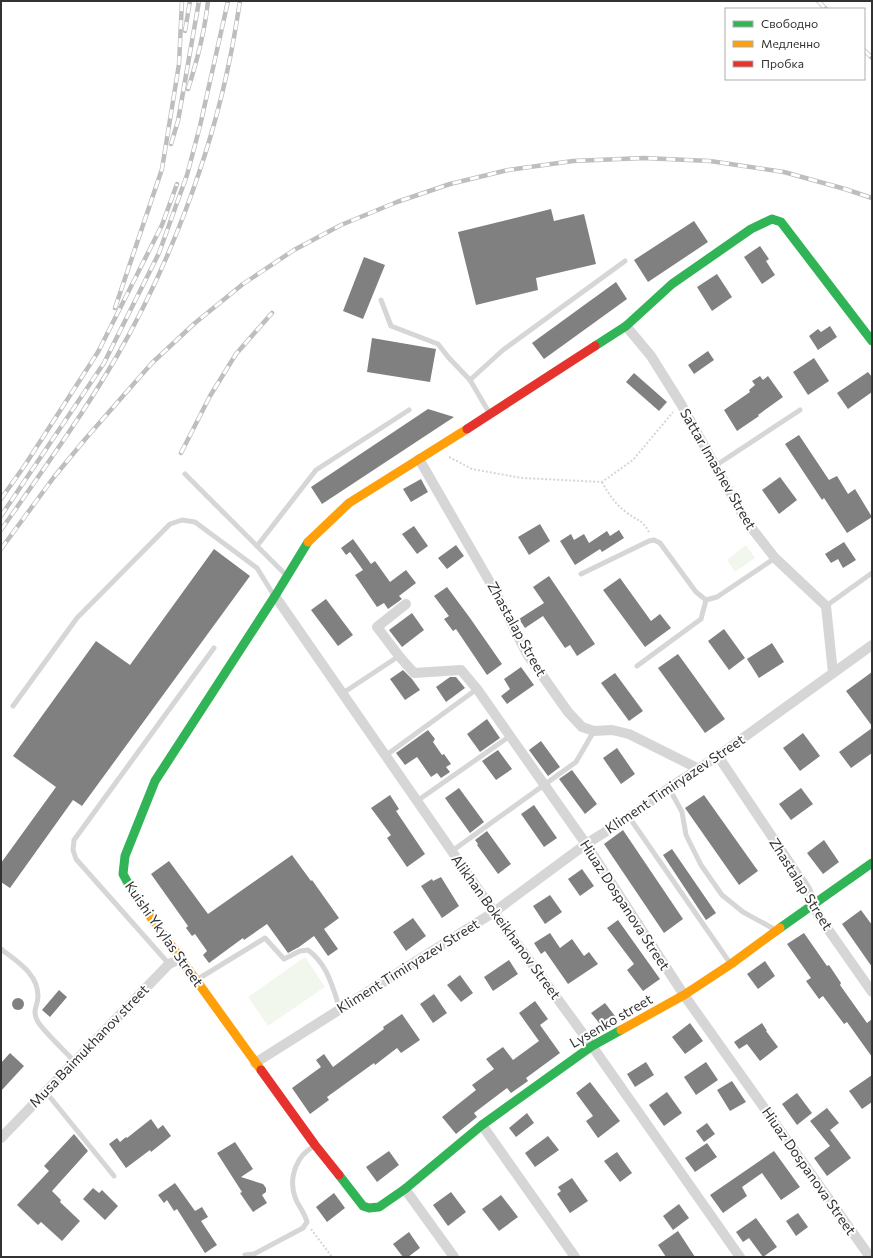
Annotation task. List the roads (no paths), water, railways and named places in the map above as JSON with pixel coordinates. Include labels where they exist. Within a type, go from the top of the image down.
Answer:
[{"type":"street","name":"Kuishi Ykylas Street","points":[[369,1208],[362,1206],[315,1145],[130,888],[123,874],[125,856],[155,781],[275,596],[310,539],[349,503],[626,326],[672,284],[751,229],[772,219],[781,222],[872,341]]},
{"type":"street","name":"Sattar Imashev Street","points":[[626,326],[651,356],[746,521],[775,558],[826,606]]},
{"type":"street","name":"Zhastalap Street","points":[[420,459],[495,591],[527,654],[568,712],[582,727],[594,730],[612,730],[629,734],[699,769]]},
{"type":"street","name":"Alikhan Bokeikhanov Street","points":[[275,596],[494,912],[592,1046],[740,1257]]},
{"type":"street","name":"Hiuaz Dospanova Street","points":[[406,604],[377,627],[414,673],[460,670],[476,689],[586,844],[684,995],[870,1257]]},
{"type":"street","points":[[826,606],[833,674]]},
{"type":"street","name":"Kliment Timiryazev Street","points":[[255,1063],[494,912],[586,844],[629,818],[669,788],[718,756],[872,645]]},
{"type":"street","name":"Zhastalap Street","points":[[718,756],[806,889],[818,914],[872,992]]},
{"type":"street","name":"Lysenko street","points":[[369,1208],[379,1207],[405,1189],[482,1125],[592,1046],[684,995],[872,863]]},
{"type":"street","name":"Musa Baimukhanov street","points":[[2,1133],[169,964],[180,959]]},
{"type":"street","points":[[482,1125],[575,1257]]},
{"type":"street","points":[[405,1189],[454,1257]]},
{"type":"lane","points":[[470,380],[503,350],[625,261]]},
{"type":"lane","points":[[381,300],[391,326],[438,344],[470,380],[490,414]]},
{"type":"lane","points":[[257,546],[316,470],[409,410]]},
{"type":"lane","points":[[715,466],[800,410]]},
{"type":"lane","points":[[186,474],[287,575]]},
{"type":"lane","points":[[13,706],[77,618],[170,524],[182,520],[195,522],[257,568],[275,596]]},
{"type":"lane","points":[[581,574],[649,541],[654,540],[660,543],[696,592],[706,600]]},
{"type":"lane","points":[[706,600],[717,597],[775,558]]},
{"type":"lane","points":[[826,606],[872,572]]},
{"type":"lane","points":[[638,666],[702,619],[706,600]]},
{"type":"lane","points":[[169,964],[76,859],[73,850],[74,840],[214,648]]},
{"type":"lane","points":[[343,693],[399,656]]},
{"type":"lane","points":[[385,756],[476,689]]},
{"type":"lane","points":[[452,851],[576,762],[594,730]]},
{"type":"lane","points":[[417,801],[510,736]]},
{"type":"lane","points":[[669,788],[682,812],[686,835],[701,865],[722,895],[743,912],[777,930]]},
{"type":"lane","points":[[629,818],[730,964]]},
{"type":"lane","points":[[196,981],[265,938],[284,959],[300,951],[308,950],[313,954],[325,967],[340,1009]]},
{"type":"lane","points":[[1,948],[31,974],[37,987],[38,997],[34,1010],[37,1021],[74,1061]]},
{"type":"lane","points":[[45,1091],[114,1176]]},
{"type":"lane","points":[[245,1256],[254,1254],[303,1228],[307,1222],[305,1214],[295,1198],[292,1183],[295,1168],[302,1155],[315,1145]]},
{"type":"railway","points":[[115,308],[162,169],[179,64],[182,1]]},
{"type":"railway","points":[[185,31],[190,1]]},
{"type":"railway","points":[[171,144],[178,121],[199,1]]},
{"type":"railway","points":[[188,89],[200,45],[208,1]]},
{"type":"railway","points":[[1,516],[104,363],[159,253],[187,175],[200,126],[228,1]]},
{"type":"railway","points":[[1,530],[61,444],[104,378],[136,322],[170,249],[199,173],[211,134],[230,58],[240,1]]},
{"type":"railway","points":[[818,1],[825,8]]},
{"type":"railway","points":[[865,51],[872,58]]},
{"type":"railway","points":[[1,549],[54,477],[87,437],[152,363],[195,323],[243,284],[294,250],[341,225],[397,202],[450,184],[508,170],[573,161],[644,158],[710,161],[784,172],[872,198]]},
{"type":"railway","points":[[1,499],[25,465],[98,352],[162,225],[177,184]]},
{"type":"railway","points":[[181,453],[210,396],[236,354],[272,313]]}]
